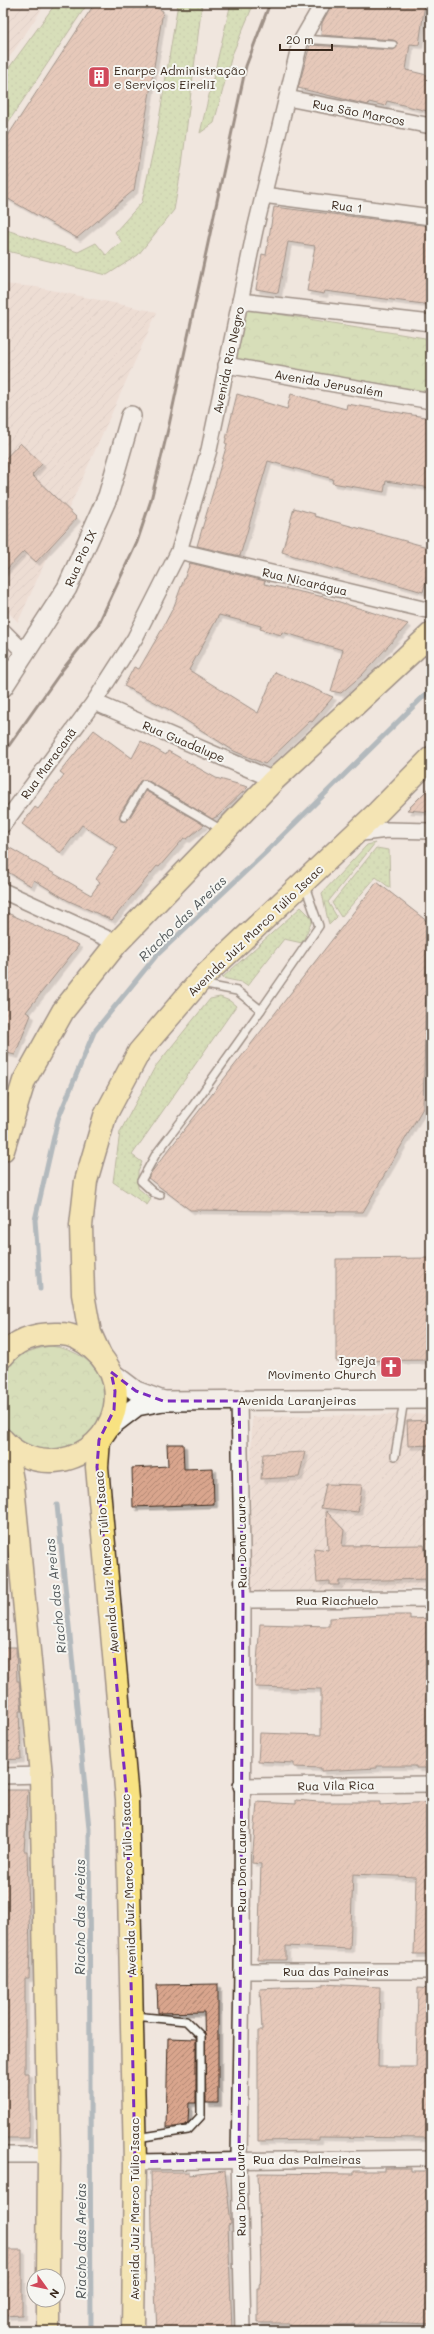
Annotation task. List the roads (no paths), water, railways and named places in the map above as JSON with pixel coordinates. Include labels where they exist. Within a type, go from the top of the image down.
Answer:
[{"type":"main road","points":[[3,1150],[24,1082],[63,1011],[117,943],[274,780],[431,634]]},
{"type":"main road","name":"Avenida Juiz Marco Túlio Isaac","points":[[133,2331],[135,2162],[127,1799],[97,1467],[103,1434],[114,1410],[115,1391],[105,1364],[90,1333],[82,1294],[82,1226],[86,1180],[106,1116],[139,1052],[197,984],[354,834],[382,821],[431,758]]},
{"type":"main road","points":[[3,1356],[8,1350],[25,1338],[45,1333],[65,1334],[84,1342],[105,1364]]},
{"type":"main road","points":[[4,1442],[22,1455],[41,1461],[61,1461],[80,1455],[103,1434]]},
{"type":"main road","points":[[4,1442],[13,1486],[41,1775],[49,2155],[48,2268]]},
{"type":"main road","points":[[48,2308],[48,2331]]},
{"type":"street","name":"Avenida Rio Negro","points":[[94,702],[135,638],[179,551],[209,450],[240,301],[302,39],[323,3]]},
{"type":"street","name":"Rua São Marcos","points":[[287,98],[431,126]]},
{"type":"street","name":"Rua 1","points":[[264,195],[431,217]]},
{"type":"street","points":[[240,301],[431,323]]},
{"type":"street","name":"Avenida Jerusalém","points":[[226,365],[431,401]]},
{"type":"street","name":"Rua Pio IX","points":[[3,688],[67,588],[108,496],[131,416]]},
{"type":"street","name":"Rua Nicarágua","points":[[179,551],[431,611]]},
{"type":"street","points":[[3,631],[26,654],[3,662]]},
{"type":"street","name":"Rua Guadalupe","points":[[94,702],[274,780]]},
{"type":"street","name":"Rua Maracanã","points":[[3,825],[94,702]]},
{"type":"street","points":[[382,821],[431,831]]},
{"type":"street","points":[[3,891],[117,943]]},
{"type":"street","name":"Avenida Laranjeiras","points":[[105,1364],[136,1391],[164,1401]]},
{"type":"street","name":"Avenida Laranjeiras","points":[[103,1434],[137,1406],[164,1401],[431,1400]]},
{"type":"street","name":"Rua Dona Laura","points":[[239,1401],[242,1600],[242,1971],[239,2159],[243,2331]]},
{"type":"street","name":"Rua Riachuelo","points":[[242,1600],[431,1599]]},
{"type":"street","points":[[3,1776],[41,1775]]},
{"type":"street","name":"Rua Vila Rica","points":[[241,1786],[431,1784]]},
{"type":"street","name":"Rua das Paineiras","points":[[242,1971],[431,1971]]},
{"type":"street","points":[[3,2155],[49,2155]]},
{"type":"street","name":"Rua das Palmeiras","points":[[135,2162],[239,2159],[431,2158]]},
{"type":"lane","points":[[302,39],[393,45]]},
{"type":"lane","points":[[124,817],[144,784],[224,832]]},
{"type":"lane","points":[[160,1195],[154,1193],[141,1181],[156,1154],[192,1107],[319,926],[304,882]]},
{"type":"lane","points":[[197,984],[236,991],[261,1010]]},
{"type":"lane","points":[[395,1456],[404,1400]]},
{"type":"lane","points":[[132,2016],[186,2021],[201,2036],[200,2116],[188,2130],[134,2138]]},
{"type":"waterway","name":"Riacho das Areias","points":[[40,1289],[35,1220],[58,1119],[94,1032],[156,956],[266,852],[431,689]]},
{"type":"waterway","name":"Riacho das Areias","points":[[57,1505],[89,1828],[91,2331]]},
{"type":"railway","points":[[3,754],[63,669],[98,625],[137,542],[151,500],[169,425],[246,66],[270,3]]},
{"type":"place","name":"Enarpe Administração e Serviços EireliI","points":[[99,77]]},
{"type":"place","name":"Igreja Movimento Church","points":[[391,1367]]}]
